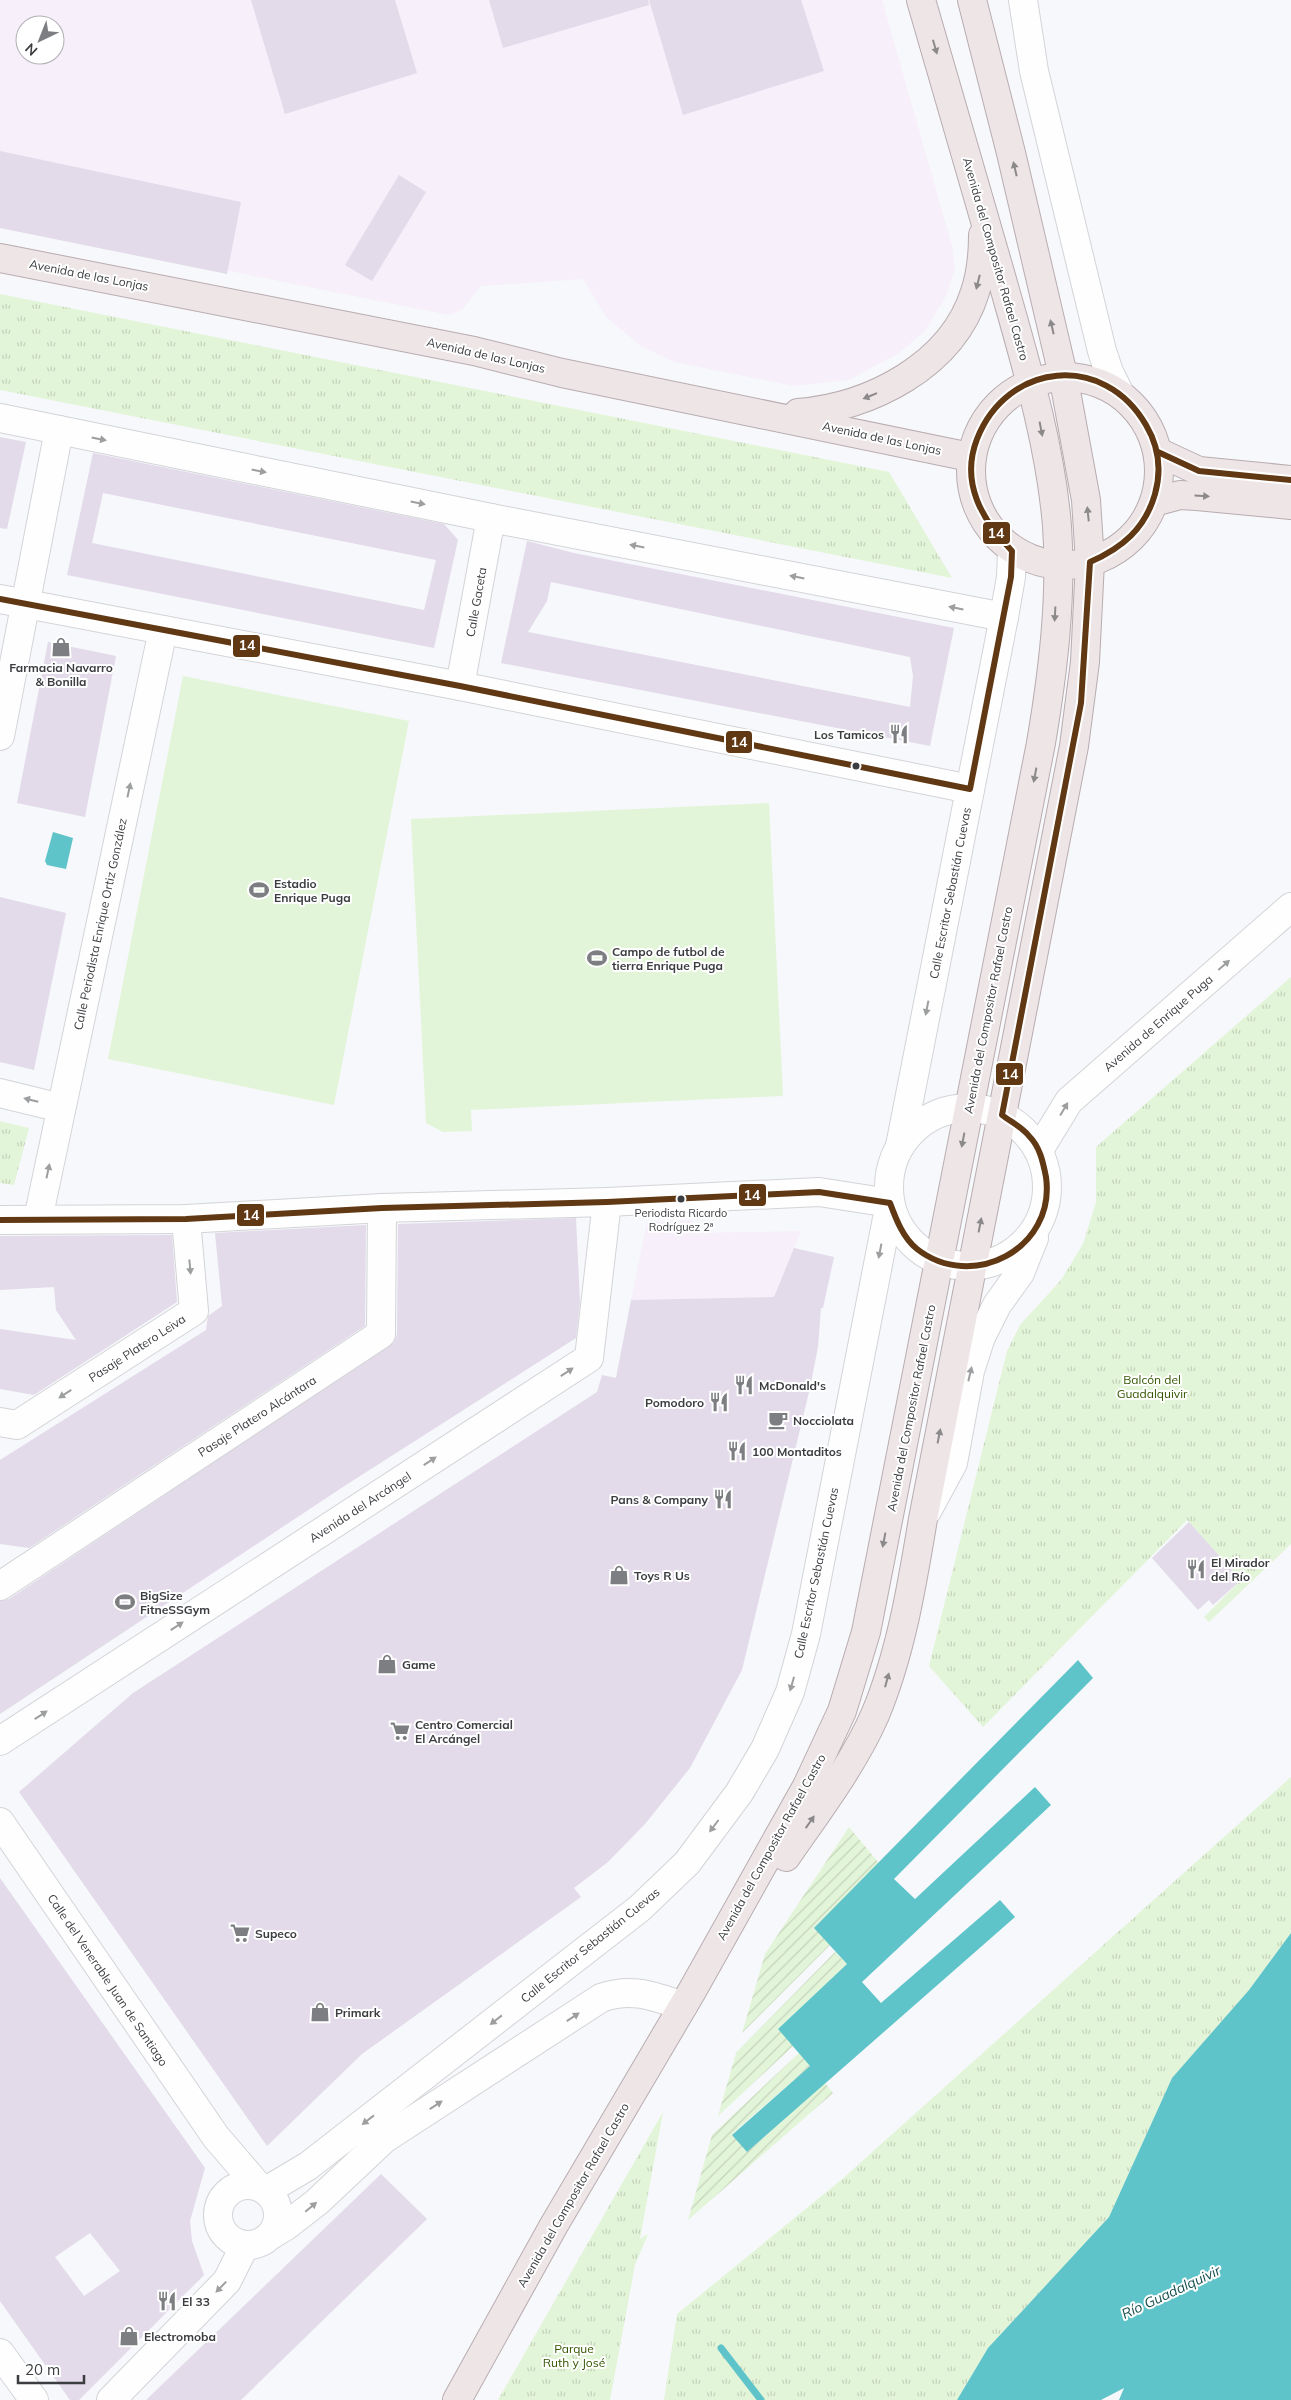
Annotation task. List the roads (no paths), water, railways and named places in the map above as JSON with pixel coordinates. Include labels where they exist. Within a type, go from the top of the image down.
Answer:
[{"type":"main road","name":"Avenida del Compositor Rafael Castro","points":[[457,2400],[554,2225],[687,1999],[807,1786],[838,1720],[852,1683],[866,1632],[940,1262],[1044,724],[1053,650],[1058,565],[1054,500],[1031,381],[921,0]]},
{"type":"main road","name":"Avenida del Compositor Rafael Castro","points":[[687,1999],[825,1800],[874,1716],[885,1690],[909,1600],[922,1519],[1081,703],[1090,562],[1086,500],[1063,375],[1011,153],[972,0]]},
{"type":"main road","points":[[771,414],[810,412],[842,407],[862,400],[901,381],[939,350],[967,312],[975,294],[983,252],[984,216]]},
{"type":"main road","name":"Avenida de las Lonjas","points":[[0,258],[474,350],[562,373],[771,414],[970,458]]},
{"type":"main road","points":[[1063,375],[1098,383],[1119,392],[1143,419],[1158,452],[1161,475],[1154,502],[1139,529],[1125,544],[1114,552],[1090,562],[1058,565],[1045,564],[1012,551],[994,532],[974,499],[970,477],[970,458],[979,433],[992,410],[1016,390],[1031,381],[1063,375]]},
{"type":"main road","points":[[1158,452],[1199,471],[1291,480]]},
{"type":"main road","points":[[1154,502],[1180,496],[1197,496],[1291,505]]},
{"type":"street","points":[[1023,0],[1034,71],[1100,342],[1109,372],[1119,392]]},
{"type":"street","points":[[0,418],[491,518],[1004,617]]},
{"type":"street","points":[[0,736],[12,601],[60,430]]},
{"type":"street","name":"Calle Gaceta","points":[[460,686],[491,518]]},
{"type":"street","name":"Calle Escritor Sebastián Cuevas","points":[[900,1146],[1004,617],[1011,577],[1012,551]]},
{"type":"street","points":[[12,601],[460,686],[970,789]]},
{"type":"street","name":"Calle Periodista Enrique Ortiz González","points":[[38,1219],[163,630]]},
{"type":"street","name":"Avenida de Enrique Puga","points":[[1039,1150],[1069,1101],[1291,907]]},
{"type":"street","points":[[0,1093],[61,1108]]},
{"type":"street","points":[[1002,1115],[989,1110],[969,1107],[940,1112],[917,1125],[900,1146],[892,1164],[888,1184],[890,1203],[900,1228],[917,1249],[940,1262],[972,1267],[1004,1259],[1020,1249],[1037,1229]]},
{"type":"street","name":"Avenida del Compositor Rafael Castro","points":[[922,1519],[953,1463],[970,1371],[981,1337],[997,1305],[1020,1273],[1047,1203],[1048,1176],[1039,1150],[1027,1133],[1002,1115]]},
{"type":"street","points":[[0,1220],[186,1219],[382,1208],[607,1202],[819,1192],[890,1203]]},
{"type":"street","name":"Avenida del Arcángel","points":[[0,1742],[589,1358],[607,1202]]},
{"type":"street","name":"Calle Escritor Sebastián Cuevas","points":[[262,2189],[308,2166],[640,1908],[687,1863],[739,1793],[765,1749],[790,1692],[806,1634],[890,1203]]},
{"type":"street","name":"Pasaje Platero Alcántara","points":[[0,1586],[381,1334],[382,1208]]},
{"type":"street","name":"Pasaje Platero Leiva","points":[[0,1422],[17,1425],[194,1311],[186,1219]]},
{"type":"street","points":[[0,1563],[27,1568]]},
{"type":"street","name":"Calle del Venerable Juan de Santiago","points":[[0,1822],[216,2137],[262,2189]]},
{"type":"street","points":[[271,2235],[278,2216],[273,2198],[262,2189],[242,2185],[226,2194],[218,2211],[222,2229],[235,2242],[244,2245],[263,2241],[317,2202],[384,2139],[601,1998],[626,1992],[687,1999]]},
{"type":"street","name":"Calle del Venerable Juan de Santiago","points":[[216,2137],[224,2164],[226,2194]]},
{"type":"street","points":[[111,2400],[227,2281],[244,2245]]},
{"type":"street","points":[[0,2353],[34,2400]]},
{"type":"water","points":[[53,832],[73,838],[66,869],[47,865],[45,861]]},
{"type":"water","points":[[1078,1660],[1093,1678],[894,1879],[915,1899],[1035,1787],[1051,1805],[862,1982],[881,2003],[1000,1900],[1015,1917],[747,2152],[732,2135],[810,2066],[778,2029],[847,1964],[814,1928]]},
{"type":"water","name":"Río Guadalquivir","points":[[1291,1933],[1291,2400],[1119,2400],[1124,2388],[1101,2400],[957,2400],[988,2348],[1109,2217],[1172,2078],[1249,1990]]},
{"type":"waterway","points":[[721,2348],[761,2400]]},
{"type":"place","name":"Farmacia Navarro & Bonilla","points":[[61,647]]},
{"type":"place","name":"Los Tamicos","points":[[899,734]]},
{"type":"place","name":"Estadio Enrique Puga","points":[[259,890]]},
{"type":"place","name":"Campo de futbol de tierra Enrique Puga","points":[[597,958]]},
{"type":"place","name":"Periodista Ricardo Rodríguez 2ª","points":[[681,1199]]},
{"type":"place","name":"McDonald's","points":[[744,1385]]},
{"type":"place","name":"Pomodoro","points":[[719,1402]]},
{"type":"place","name":"Nocciolata","points":[[778,1420]]},
{"type":"place","name":"100 Montaditos","points":[[737,1451]]},
{"type":"place","name":"Pans & Company","points":[[723,1499]]},
{"type":"place","name":"El Mirador del Río","points":[[1196,1569]]},
{"type":"place","name":"Toys R Us","points":[[619,1575]]},
{"type":"place","name":"BigSize FitneSSGym","points":[[125,1602]]},
{"type":"place","name":"Game","points":[[387,1664]]},
{"type":"place","name":"Centro Comercial El Arcángel","points":[[400,1731]]},
{"type":"place","name":"Supeco","points":[[240,1933]]},
{"type":"place","name":"Primark","points":[[320,2012]]},
{"type":"place","name":"El 33","points":[[167,2301]]},
{"type":"place","name":"Electromoba","points":[[129,2336]]},
{"type":"park label","name":"Balcón del Guadalquivir","points":[[1152,1386]]},
{"type":"park label","name":"Parque Ruth y José","points":[[574,2355]]}]
